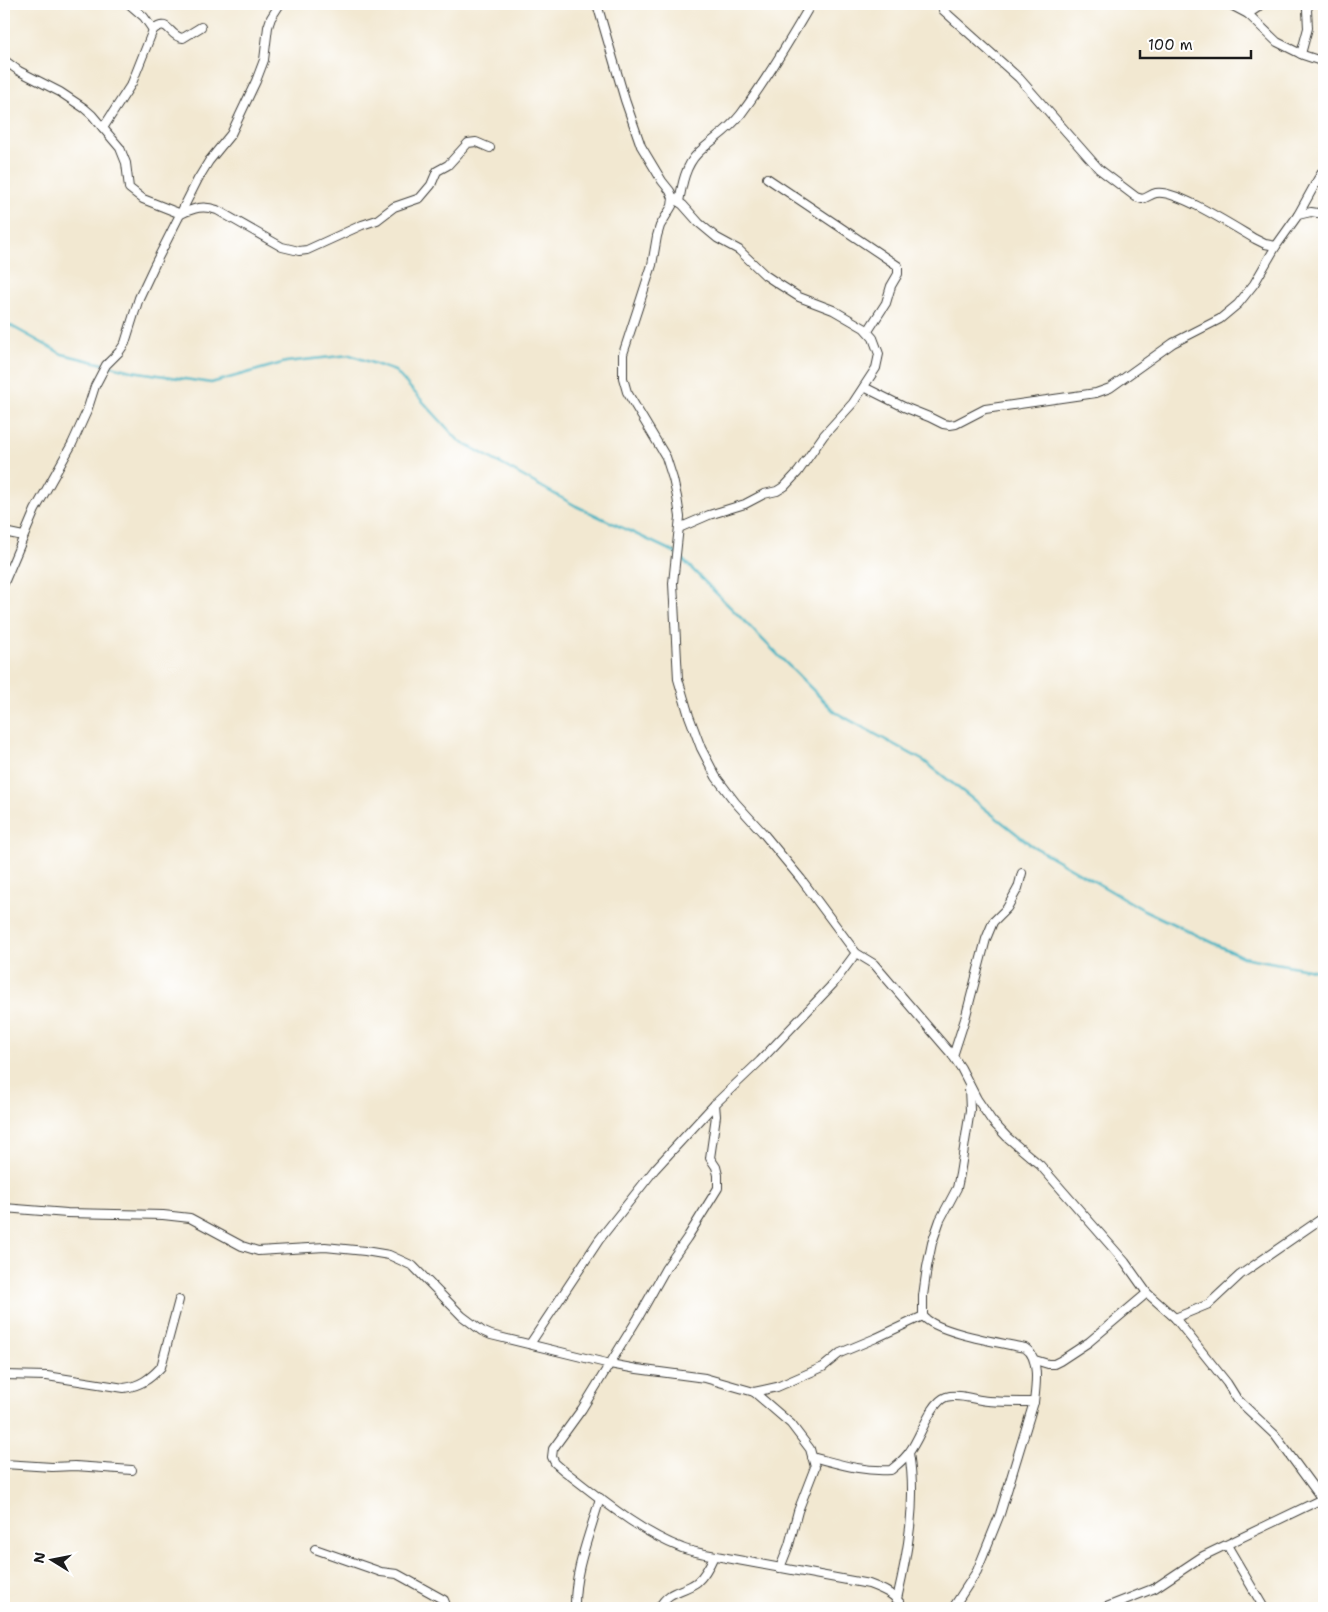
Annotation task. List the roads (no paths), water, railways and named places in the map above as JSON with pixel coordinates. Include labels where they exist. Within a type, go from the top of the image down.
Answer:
[{"type":"street","points":[[129,4],[144,17],[153,30]]},
{"type":"street","points":[[4,583],[35,510],[72,444],[95,386],[106,365],[125,343],[139,298],[155,264],[198,179],[209,161],[231,134],[256,81],[265,55],[268,27],[271,18],[280,4]]},
{"type":"street","points":[[597,4],[625,100],[642,146],[662,181],[676,200],[708,231],[739,250],[765,275],[799,297],[833,310],[868,331],[879,354],[876,368],[853,403],[814,447],[798,472],[785,486],[745,504],[709,515],[679,528]]},
{"type":"street","points":[[811,4],[775,65],[743,112],[719,137],[697,154],[684,176],[676,200],[660,226],[652,265],[623,354],[623,378],[626,392],[666,457],[673,479],[680,517],[673,583],[678,678],[701,748],[716,777],[735,802],[801,878],[856,953],[874,964],[953,1056],[969,1086],[992,1121],[1054,1181],[1125,1262],[1147,1293],[1176,1318],[1228,1383],[1237,1399],[1275,1435],[1323,1498],[1203,1556],[1156,1588],[1104,1608]]},
{"type":"street","points":[[1229,4],[1248,14],[1277,42],[1301,54],[1324,62]]},
{"type":"street","points":[[1248,14],[1260,4]]},
{"type":"street","points":[[1301,54],[1308,28],[1307,13],[1309,4]]},
{"type":"street","points":[[943,10],[1019,78],[1099,169],[1136,198],[1142,199],[1156,193],[1173,196],[1190,202],[1255,240],[1276,246]]},
{"type":"street","points":[[103,128],[132,83],[153,30],[163,25],[168,27],[176,36],[183,38],[201,27]]},
{"type":"street","points":[[4,60],[84,108],[120,148],[126,163],[129,188],[143,199],[181,214],[199,207],[217,210],[282,247],[299,251],[307,250],[377,220],[394,207],[420,198],[431,185],[436,171],[448,165],[468,143],[476,142],[490,148]]},
{"type":"street","points":[[864,387],[904,407],[943,424],[950,425],[956,424],[985,409],[1096,393],[1110,388],[1173,342],[1220,319],[1238,304],[1254,284],[1276,246],[1298,215],[1324,169]]},
{"type":"street","points":[[767,178],[898,266],[898,274],[891,286],[886,303],[868,331]]},
{"type":"street","points":[[1298,215],[1310,212],[1324,214]]},
{"type":"street","points":[[4,532],[23,536]]},
{"type":"street","points":[[953,1056],[989,931],[996,917],[1006,908],[1018,888],[1022,873]]},
{"type":"street","points":[[530,1344],[598,1240],[655,1169],[715,1104],[760,1061],[833,984],[856,953]]},
{"type":"street","points":[[953,1608],[977,1571],[1000,1514],[1034,1402],[1035,1360],[1032,1354],[1025,1348],[955,1332],[929,1322],[923,1316],[924,1286],[932,1243],[940,1220],[957,1188],[960,1174],[970,1110],[969,1086]]},
{"type":"street","points":[[715,1104],[716,1116],[710,1158],[716,1167],[718,1188],[688,1238],[666,1268],[638,1318],[582,1409],[559,1439],[553,1449],[552,1457],[555,1463],[624,1516],[659,1537],[683,1548],[714,1556],[869,1584],[885,1590],[897,1599],[904,1608]]},
{"type":"street","points":[[4,1208],[67,1213],[190,1218],[242,1246],[258,1251],[325,1247],[366,1251],[390,1256],[413,1266],[462,1316],[482,1331],[491,1335],[610,1364],[706,1378],[754,1392],[791,1424],[810,1449],[815,1466],[780,1568]]},
{"type":"street","points":[[1176,1318],[1209,1304],[1240,1275],[1324,1217]]},
{"type":"street","points":[[1035,1360],[1048,1364],[1060,1361],[1089,1342],[1147,1293]]},
{"type":"street","points":[[4,1375],[47,1376],[124,1388],[136,1387],[154,1375],[161,1367],[178,1300]]},
{"type":"street","points":[[754,1392],[778,1387],[823,1367],[840,1353],[923,1316]]},
{"type":"street","points":[[812,1456],[865,1470],[891,1470],[909,1453],[938,1403],[945,1398],[955,1396],[988,1401],[1034,1402]]},
{"type":"street","points":[[897,1599],[907,1556],[913,1488],[909,1453]]},
{"type":"street","points":[[4,1464],[132,1470]]},
{"type":"street","points":[[575,1608],[578,1573],[600,1498]]},
{"type":"street","points":[[1227,1545],[1264,1608]]},
{"type":"street","points":[[315,1549],[381,1572],[397,1574],[444,1600],[447,1608]]},
{"type":"street","points":[[659,1608],[668,1596],[696,1582],[703,1575],[714,1556]]},
{"type":"waterway","points":[[4,322],[62,354],[132,371],[211,383],[286,362],[350,355],[395,371],[458,440],[576,506],[676,553],[835,712],[924,761],[1031,845],[1144,910],[1243,957],[1324,972]]}]
